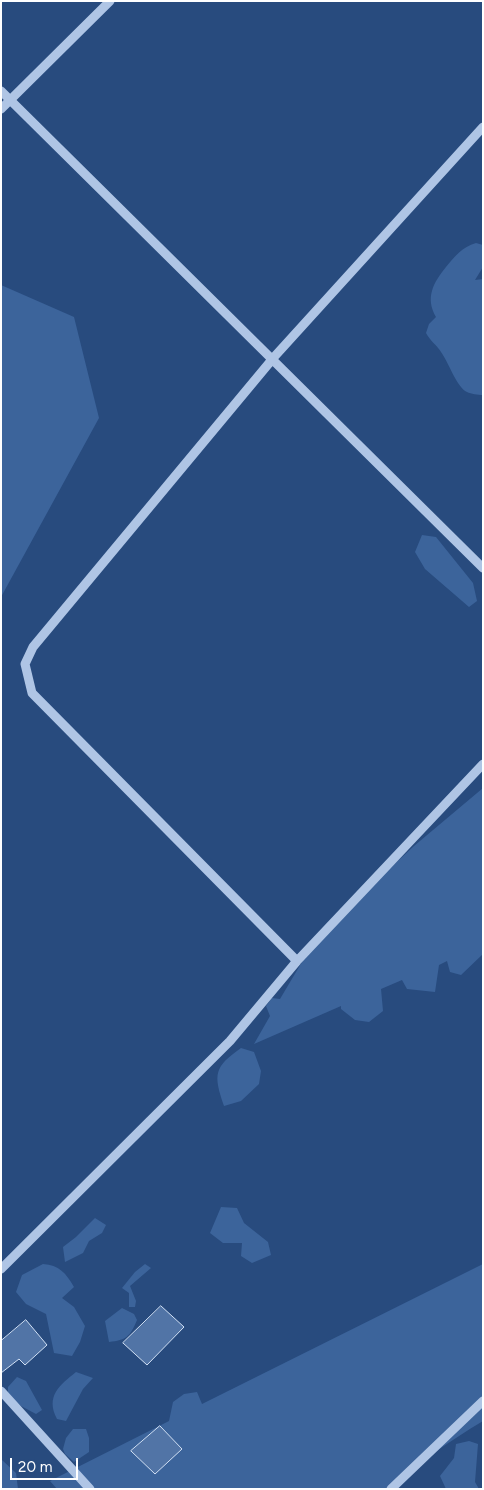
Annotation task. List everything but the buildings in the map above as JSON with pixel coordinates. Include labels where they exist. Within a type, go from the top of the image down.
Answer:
[{"type":"street","points":[[1,109],[110,1]]},
{"type":"street","points":[[1,91],[483,568]]},
{"type":"street","points":[[298,961],[32,693],[24,664],[33,648],[272,360],[483,127]]},
{"type":"street","points":[[1,1269],[230,1041],[298,961],[483,764]]},
{"type":"street","points":[[1,1391],[90,1489]]},
{"type":"street","points":[[391,1489],[483,1401]]},
{"type":"shaded area","points":[[476,243],[483,245],[483,267],[475,280],[483,279],[483,395],[463,390],[444,356],[426,333],[429,324],[436,317],[431,297],[437,279],[459,252]]},
{"type":"shaded area","points":[[1,285],[74,317],[99,418],[1,597]]},
{"type":"shaded area","points":[[422,535],[436,537],[473,583],[477,601],[469,607],[425,569],[415,552]]},
{"type":"shaded area","points":[[483,788],[483,954],[461,975],[450,972],[447,961],[439,965],[435,992],[407,989],[402,980],[381,989],[383,1011],[369,1022],[355,1020],[341,1009],[341,1006],[254,1044],[270,1016],[266,1006],[272,998],[280,999],[318,935],[414,846]]},
{"type":"shaded area","points":[[241,1048],[254,1052],[261,1071],[259,1084],[241,1101],[224,1106],[218,1086],[218,1072],[225,1061]]},
{"type":"shaded area","points":[[221,1207],[237,1208],[244,1223],[268,1242],[271,1255],[252,1263],[241,1256],[242,1243],[223,1243],[210,1233]]},
{"type":"shaded area","points":[[95,1218],[106,1225],[102,1233],[89,1241],[83,1253],[65,1262],[63,1247]]},
{"type":"shaded area","points":[[43,1264],[58,1268],[74,1287],[62,1298],[74,1307],[85,1326],[80,1342],[72,1356],[54,1353],[46,1314],[26,1304],[16,1292],[22,1275]]},
{"type":"shaded area","points":[[145,1264],[151,1268],[130,1286],[136,1301],[135,1307],[129,1307],[129,1293],[122,1288],[135,1272]]},
{"type":"shaded area","points":[[483,1264],[483,1421],[434,1453],[389,1489],[57,1489],[50,1481],[169,1421],[173,1402],[184,1394],[197,1392],[202,1404]]},
{"type":"shaded area","points":[[122,1308],[134,1314],[137,1320],[127,1337],[109,1342],[105,1321]]},
{"type":"shaded area","points":[[76,1372],[93,1378],[83,1389],[66,1421],[57,1419],[53,1404],[56,1392]]},
{"type":"shaded area","points":[[17,1377],[26,1381],[42,1410],[36,1414],[21,1406],[8,1395],[8,1387]]},
{"type":"shaded area","points":[[73,1429],[86,1429],[89,1438],[89,1452],[74,1462],[65,1454],[63,1449],[66,1438]]},
{"type":"shaded area","points":[[469,1441],[478,1444],[475,1482],[479,1489],[446,1489],[440,1476],[454,1458],[456,1444]]},
{"type":"shaded area","points":[[1,1452],[2,1460],[16,1473],[18,1489],[1,1489]]}]
